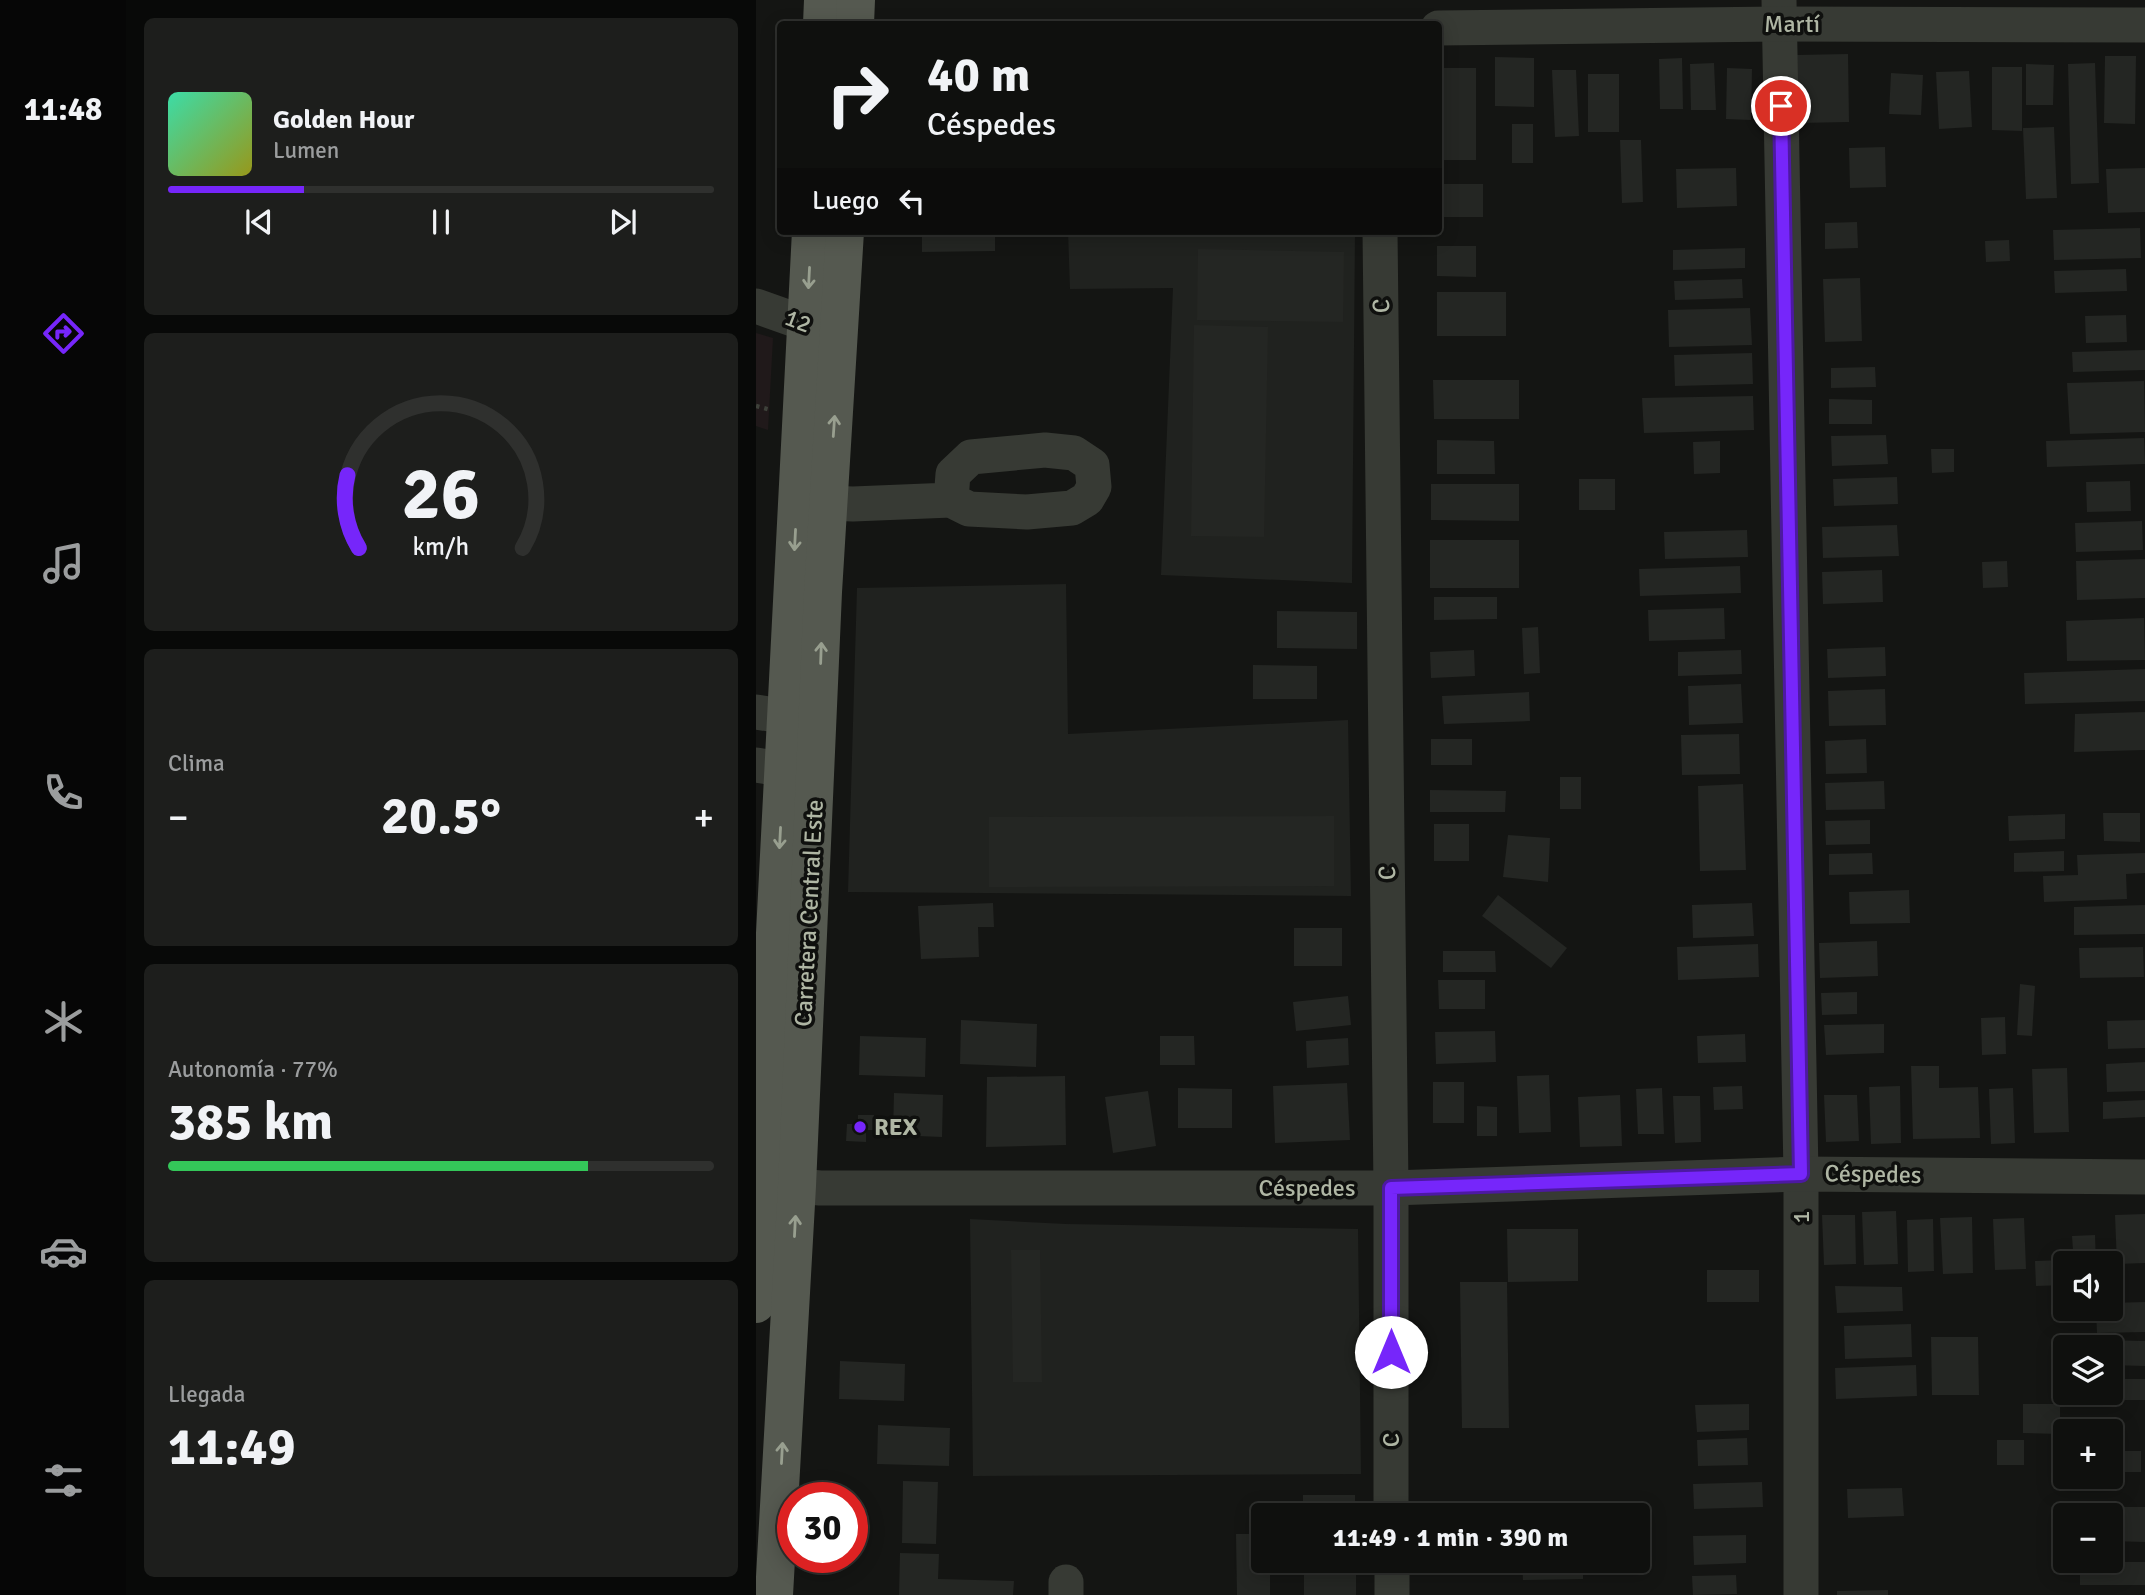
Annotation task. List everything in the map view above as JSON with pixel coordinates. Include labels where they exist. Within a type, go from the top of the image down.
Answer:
[{"type":"main road","points":[[822,21],[823,0]]},
{"type":"main road","points":[[855,21],[856,0]]},
{"type":"main road","name":"Carretera Central Este","points":[[811,235],[823,331]]},
{"type":"main road","name":"Carretera Central Este","points":[[774,1595],[787,717],[813,503],[823,331],[844,235]]},
{"type":"main road","name":"Carretera Central Este","points":[[756,1304],[780,1184]]},
{"type":"street","name":"Martí","points":[[1442,28],[1779,12],[2145,25]]},
{"type":"street","name":"1","points":[[1779,12],[1801,1174],[1801,1595]]},
{"type":"street","name":"C","points":[[1380,235],[1391,1188],[1391,1503]]},
{"type":"street","name":"12","points":[[756,306],[823,331]]},
{"type":"street","points":[[813,503],[951,500]]},
{"type":"street","name":"Céspedes","points":[[780,1184],[820,1188],[1391,1188],[1801,1174],[2145,1177]]},
{"type":"street","points":[[1392,1573],[1392,1595]]},
{"type":"path","points":[[756,406],[772,410]]},
{"type":"shaded area","points":[[1068,235],[1355,235],[1352,583],[1161,575],[1173,288],[1070,289]]},
{"type":"shaded area","points":[[756,333],[773,338],[768,430],[756,426]]},
{"type":"shaded area","points":[[1066,584],[1068,734],[1348,720],[1351,896],[848,892],[857,588]]},
{"type":"shaded area","points":[[970,1219],[1066,1224],[1358,1229],[1361,1474],[973,1476]]},
{"type":"building","points":[[1848,54],[1849,122],[1798,123],[1797,55]]},
{"type":"building","points":[[2105,56],[2136,56],[2135,124],[2104,123]]},
{"type":"building","points":[[1495,57],[1534,58],[1534,107],[1495,106]]},
{"type":"building","points":[[1682,58],[1683,109],[1660,109],[1659,59]]},
{"type":"building","points":[[1714,63],[1716,110],[1691,110],[1690,64]]},
{"type":"building","points":[[2095,63],[2099,183],[2071,184],[2068,64]]},
{"type":"building","points":[[2026,64],[2054,65],[2053,105],[2026,105]]},
{"type":"building","points":[[1992,67],[2022,67],[2022,131],[1992,130]]},
{"type":"building","points":[[1442,68],[1476,68],[1476,160],[1442,160]]},
{"type":"building","points":[[1727,68],[1752,69],[1751,120],[1726,119]]},
{"type":"building","points":[[1552,70],[1576,70],[1579,136],[1555,137]]},
{"type":"building","points":[[1969,71],[1972,127],[1939,129],[1936,72]]},
{"type":"building","points":[[1891,73],[1923,75],[1921,115],[1889,114]]},
{"type":"building","points":[[1588,74],[1619,74],[1619,132],[1588,132]]},
{"type":"building","points":[[1512,124],[1533,124],[1533,163],[1512,163]]},
{"type":"building","points":[[2054,127],[2057,198],[2026,199],[2023,128]]},
{"type":"building","points":[[1620,140],[1641,140],[1643,202],[1622,203]]},
{"type":"building","points":[[1885,147],[1886,187],[1850,188],[1849,148]]},
{"type":"building","points":[[1736,168],[1737,206],[1677,208],[1676,169]]},
{"type":"building","points":[[2145,168],[2145,212],[2108,213],[2106,169]]},
{"type":"building","points":[[1442,184],[1483,184],[1483,217],[1442,217]]},
{"type":"building","points":[[1857,222],[1858,248],[1825,249],[1825,223]]},
{"type":"building","points":[[2140,228],[2141,258],[2054,260],[2053,230]]},
{"type":"building","points":[[922,235],[995,235],[995,251],[922,252]]},
{"type":"building","points":[[2009,240],[2010,261],[1986,262],[1985,241]]},
{"type":"building","points":[[1437,246],[1476,246],[1476,277],[1437,276]]},
{"type":"building","points":[[1745,248],[1745,268],[1673,270],[1673,250]]},
{"type":"building","points":[[1198,249],[1344,252],[1343,322],[1197,320]]},
{"type":"building","points":[[2126,269],[2127,291],[2055,293],[2054,271]]},
{"type":"building","points":[[1860,278],[1862,341],[1825,342],[1823,279]]},
{"type":"building","points":[[1742,279],[1743,298],[1675,300],[1674,281]]},
{"type":"building","points":[[1437,292],[1506,292],[1506,336],[1437,336]]},
{"type":"building","points":[[1750,308],[1752,345],[1669,347],[1668,310]]},
{"type":"building","points":[[2126,315],[2127,342],[2086,343],[2085,316]]},
{"type":"building","points":[[1194,325],[1268,327],[1264,537],[1191,536]]},
{"type":"building","points":[[2145,350],[2145,370],[2073,372],[2072,352]]},
{"type":"building","points":[[1752,353],[1753,384],[1675,386],[1674,355]]},
{"type":"building","points":[[1875,367],[1876,387],[1831,388],[1831,368]]},
{"type":"building","points":[[1433,380],[1519,380],[1519,419],[1434,419]]},
{"type":"building","points":[[2144,381],[2145,432],[2070,434],[2067,383]]},
{"type":"building","points":[[1753,396],[1754,430],[1644,433],[1642,398]]},
{"type":"building","points":[[1829,399],[1872,400],[1872,424],[1829,424]]},
{"type":"building","points":[[1886,435],[1888,464],[1832,466],[1831,436]]},
{"type":"building","points":[[2144,438],[2145,464],[2047,467],[2046,441]]},
{"type":"building","points":[[1437,440],[1494,441],[1495,474],[1437,474]]},
{"type":"building","points":[[1720,441],[1720,473],[1694,474],[1693,442]]},
{"type":"building","points":[[1931,449],[1954,449],[1954,472],[1932,473]]},
{"type":"building","points":[[1897,477],[1898,504],[1834,506],[1833,479]]},
{"type":"building","points":[[1579,479],[1615,479],[1615,510],[1579,510]]},
{"type":"building","points":[[2130,481],[2131,511],[2087,512],[2086,482]]},
{"type":"building","points":[[1431,484],[1519,484],[1519,521],[1431,520]]},
{"type":"building","points":[[2142,521],[2143,550],[2076,552],[2075,523]]},
{"type":"building","points":[[1897,525],[1899,556],[1823,558],[1822,527]]},
{"type":"building","points":[[1747,530],[1748,557],[1665,559],[1664,532]]},
{"type":"building","points":[[1430,540],[1519,540],[1519,588],[1430,588]]},
{"type":"building","points":[[2145,559],[2145,598],[2077,600],[2076,561]]},
{"type":"building","points":[[2007,561],[2008,587],[1983,588],[1982,562]]},
{"type":"building","points":[[1740,566],[1741,593],[1640,596],[1639,569]]},
{"type":"building","points":[[1882,570],[1883,602],[1823,604],[1822,572]]},
{"type":"building","points":[[1434,597],[1497,597],[1497,619],[1434,620]]},
{"type":"building","points":[[1724,608],[1725,639],[1649,641],[1648,610]]},
{"type":"building","points":[[1277,611],[1357,612],[1357,649],[1277,648]]},
{"type":"building","points":[[2144,618],[2145,660],[2067,661],[2066,621]]},
{"type":"building","points":[[1538,627],[1540,673],[1524,674],[1522,628]]},
{"type":"building","points":[[1885,647],[1886,676],[1828,678],[1827,649]]},
{"type":"building","points":[[1474,650],[1475,676],[1431,678],[1430,652]]},
{"type":"building","points":[[1741,650],[1742,674],[1678,676],[1678,652]]},
{"type":"building","points":[[1253,665],[1317,666],[1317,699],[1253,699]]},
{"type":"building","points":[[2145,669],[2145,701],[2025,704],[2024,673]]},
{"type":"building","points":[[1741,684],[1743,723],[1689,725],[1688,686]]},
{"type":"building","points":[[1885,689],[1886,725],[1829,726],[1828,691]]},
{"type":"building","points":[[1529,692],[1530,721],[1444,724],[1442,696]]},
{"type":"building","points":[[2145,712],[2145,750],[2074,752],[2075,714]]},
{"type":"building","points":[[1739,734],[1740,774],[1682,775],[1681,735]]},
{"type":"building","points":[[1431,739],[1472,739],[1472,765],[1431,765]]},
{"type":"building","points":[[1866,739],[1867,773],[1826,774],[1825,741]]},
{"type":"building","points":[[1560,777],[1581,777],[1581,809],[1560,809]]},
{"type":"building","points":[[1884,781],[1885,809],[1826,810],[1825,783]]},
{"type":"building","points":[[1743,784],[1746,870],[1700,871],[1698,786]]},
{"type":"building","points":[[1430,790],[1506,791],[1505,812],[1430,812]]},
{"type":"building","points":[[2103,813],[2140,813],[2140,842],[2104,841]]},
{"type":"building","points":[[2065,814],[2065,839],[2009,841],[2008,816]]},
{"type":"building","points":[[1334,816],[1334,886],[989,887],[989,817]]},
{"type":"building","points":[[1870,820],[1870,844],[1826,845],[1825,821]]},
{"type":"building","points":[[1434,824],[1469,824],[1469,861],[1434,861]]},
{"type":"building","points":[[1508,835],[1550,838],[1548,882],[1503,877]]},
{"type":"building","points":[[2064,851],[2064,871],[2014,872],[2014,853]]},
{"type":"building","points":[[1872,853],[1873,874],[1829,875],[1829,854]]},
{"type":"building","points":[[2145,853],[2145,873],[2126,874],[2127,899],[2044,902],[2043,876],[2078,875],[2077,855]]},
{"type":"building","points":[[1909,890],[1910,923],[1850,924],[1849,892]]},
{"type":"building","points":[[1498,895],[1567,948],[1551,968],[1482,916]]},
{"type":"building","points":[[993,903],[994,927],[978,927],[979,957],[921,959],[918,906]]},
{"type":"building","points":[[1752,903],[1754,936],[1693,938],[1692,905]]},
{"type":"building","points":[[2145,905],[2145,934],[2074,935],[2074,907]]},
{"type":"building","points":[[1294,928],[1342,928],[1342,966],[1294,966]]},
{"type":"building","points":[[1877,941],[1878,976],[1820,978],[1819,943]]},
{"type":"building","points":[[1758,944],[1759,977],[1678,980],[1677,947]]},
{"type":"building","points":[[2143,947],[2144,977],[2080,978],[2079,948]]},
{"type":"building","points":[[1443,951],[1495,951],[1496,972],[1443,972]]},
{"type":"building","points":[[1438,980],[1485,980],[1485,1009],[1439,1009]]},
{"type":"building","points":[[2020,984],[2035,986],[2032,1036],[2017,1035]]},
{"type":"building","points":[[1857,992],[1857,1014],[1822,1015],[1821,993]]},
{"type":"building","points":[[1348,996],[1351,1025],[1296,1031],[1293,1002]]},
{"type":"building","points":[[2005,1017],[2006,1054],[1982,1055],[1981,1018]]},
{"type":"building","points":[[961,1020],[1037,1024],[1036,1067],[960,1064]]},
{"type":"building","points":[[2145,1020],[2145,1048],[2108,1049],[2107,1021]]},
{"type":"building","points":[[1884,1024],[1884,1053],[1826,1055],[1824,1025]]},
{"type":"building","points":[[1495,1031],[1496,1062],[1436,1064],[1435,1032]]},
{"type":"building","points":[[1745,1034],[1746,1062],[1698,1063],[1697,1036]]},
{"type":"building","points":[[860,1036],[926,1038],[925,1077],[859,1075]]},
{"type":"building","points":[[1160,1036],[1194,1036],[1195,1065],[1160,1065]]},
{"type":"building","points":[[1348,1038],[1349,1065],[1307,1068],[1306,1041]]},
{"type":"building","points":[[2145,1062],[2145,1091],[2107,1092],[2106,1064]]},
{"type":"building","points":[[1911,1066],[1939,1066],[1939,1088],[1978,1087],[1980,1138],[1913,1139]]},
{"type":"building","points":[[2067,1068],[2069,1132],[2034,1133],[2032,1069]]},
{"type":"building","points":[[1549,1075],[1551,1132],[1519,1133],[1517,1076]]},
{"type":"building","points":[[1065,1076],[1066,1145],[986,1147],[987,1077]]},
{"type":"building","points":[[1433,1082],[1464,1082],[1464,1123],[1433,1123]]},
{"type":"building","points":[[1347,1083],[1350,1140],[1275,1143],[1273,1086]]},
{"type":"building","points":[[1742,1086],[1743,1109],[1714,1110],[1713,1087]]},
{"type":"building","points":[[1900,1086],[1901,1143],[1871,1144],[1869,1087]]},
{"type":"building","points":[[1178,1088],[1232,1089],[1232,1128],[1178,1128]]},
{"type":"building","points":[[1662,1088],[1664,1134],[1638,1134],[1636,1089]]},
{"type":"building","points":[[2013,1088],[2015,1143],[1991,1144],[1989,1089]]},
{"type":"building","points":[[1148,1091],[1156,1146],[1113,1153],[1105,1097]]},
{"type":"building","points":[[894,1093],[943,1095],[942,1137],[893,1135]]},
{"type":"building","points":[[1620,1095],[1622,1146],[1580,1147],[1578,1097]]},
{"type":"building","points":[[1824,1095],[1857,1095],[1859,1141],[1826,1142]]},
{"type":"building","points":[[1673,1096],[1700,1096],[1701,1142],[1675,1143]]},
{"type":"building","points":[[2145,1100],[2145,1117],[2103,1119],[2103,1102]]},
{"type":"building","points":[[1477,1106],[1497,1107],[1497,1136],[1477,1136]]},
{"type":"building","name":"REX","points":[[858,1115],[874,1115],[873,1130],[866,1130],[866,1142],[846,1141],[847,1124],[858,1124]]},
{"type":"building","points":[[1896,1211],[1898,1264],[1864,1265],[1862,1212]]},
{"type":"building","points":[[2145,1214],[2145,1263],[2123,1264],[2123,1251],[2116,1251],[2115,1215]]},
{"type":"building","points":[[1822,1215],[1855,1215],[1856,1264],[1824,1265]]},
{"type":"building","points":[[1972,1217],[1973,1273],[1943,1274],[1940,1218]]},
{"type":"building","points":[[2024,1218],[2026,1269],[1995,1270],[1993,1219]]},
{"type":"building","points":[[1933,1219],[1934,1271],[1908,1272],[1907,1220]]},
{"type":"building","points":[[1507,1229],[1578,1229],[1578,1281],[1508,1282]]},
{"type":"building","points":[[2095,1235],[2096,1251],[2073,1251],[2072,1236]]},
{"type":"building","points":[[1011,1250],[1040,1250],[1042,1382],[1013,1382]]},
{"type":"building","points":[[2053,1260],[2053,1285],[2036,1286],[2035,1261]]},
{"type":"building","points":[[1707,1270],[1759,1270],[1759,1302],[1707,1302]]},
{"type":"building","points":[[1460,1282],[1507,1282],[1509,1428],[1462,1428]]},
{"type":"building","points":[[1835,1286],[1902,1287],[1903,1311],[1837,1313]]},
{"type":"building","points":[[2145,1302],[2145,1332],[2097,1333],[2096,1321],[2123,1321],[2123,1303]]},
{"type":"building","points":[[1911,1324],[1912,1357],[1845,1359],[1844,1326]]},
{"type":"building","points":[[1931,1337],[1978,1337],[1979,1395],[1932,1395]]},
{"type":"building","points":[[2123,1341],[2145,1341],[2145,1366],[2123,1365]]},
{"type":"building","points":[[840,1361],[905,1364],[904,1401],[839,1399]]},
{"type":"building","points":[[1916,1365],[1917,1396],[1836,1399],[1835,1368]]},
{"type":"building","points":[[2123,1379],[2145,1379],[2145,1400],[2123,1400]]},
{"type":"building","points":[[1749,1404],[1749,1430],[1697,1432],[1695,1405]]},
{"type":"building","points":[[2023,1404],[2060,1405],[2060,1419],[2053,1419],[2053,1434],[2023,1433]]},
{"type":"building","points":[[878,1425],[950,1428],[949,1466],[877,1464]]},
{"type":"building","points":[[1747,1438],[1748,1465],[1698,1466],[1697,1440]]},
{"type":"building","points":[[1997,1440],[2024,1440],[2024,1465],[1997,1465]]},
{"type":"building","points":[[2123,1451],[2141,1451],[2141,1472],[2123,1472]]},
{"type":"building","points":[[903,1481],[938,1482],[936,1544],[902,1543]]},
{"type":"building","points":[[1762,1482],[1763,1507],[1694,1509],[1693,1484]]},
{"type":"building","points":[[1902,1488],[1904,1516],[1848,1518],[1847,1489]]},
{"type":"building","points":[[1303,1495],[1355,1495],[1355,1503],[1303,1503]]},
{"type":"building","points":[[2123,1507],[2145,1507],[2145,1542],[2123,1541]]},
{"type":"building","points":[[1236,1534],[1251,1534],[1251,1573],[1270,1573],[1270,1595],[1237,1595]]},
{"type":"building","points":[[1746,1535],[1746,1563],[1694,1565],[1693,1536]]},
{"type":"building","points":[[900,1553],[939,1554],[938,1579],[1014,1581],[1013,1595],[899,1595]]},
{"type":"building","points":[[2123,1562],[2145,1562],[2145,1585],[2080,1585],[2080,1573],[2123,1573]]},
{"type":"building","points":[[1304,1573],[1356,1573],[1356,1595],[1304,1595]]},
{"type":"building","points":[[1523,1573],[1583,1573],[1583,1579],[1523,1580]]},
{"type":"building","points":[[1736,1575],[1737,1594],[1693,1595],[1692,1576]]},
{"type":"building","points":[[1888,1590],[1888,1595],[1837,1595],[1837,1591]]},
{"type":"place","name":"REX","points":[[860,1127]]},
{"type":"route","points":[[1391,1352],[1391,1188],[1801,1174],[1781,106]]}]
